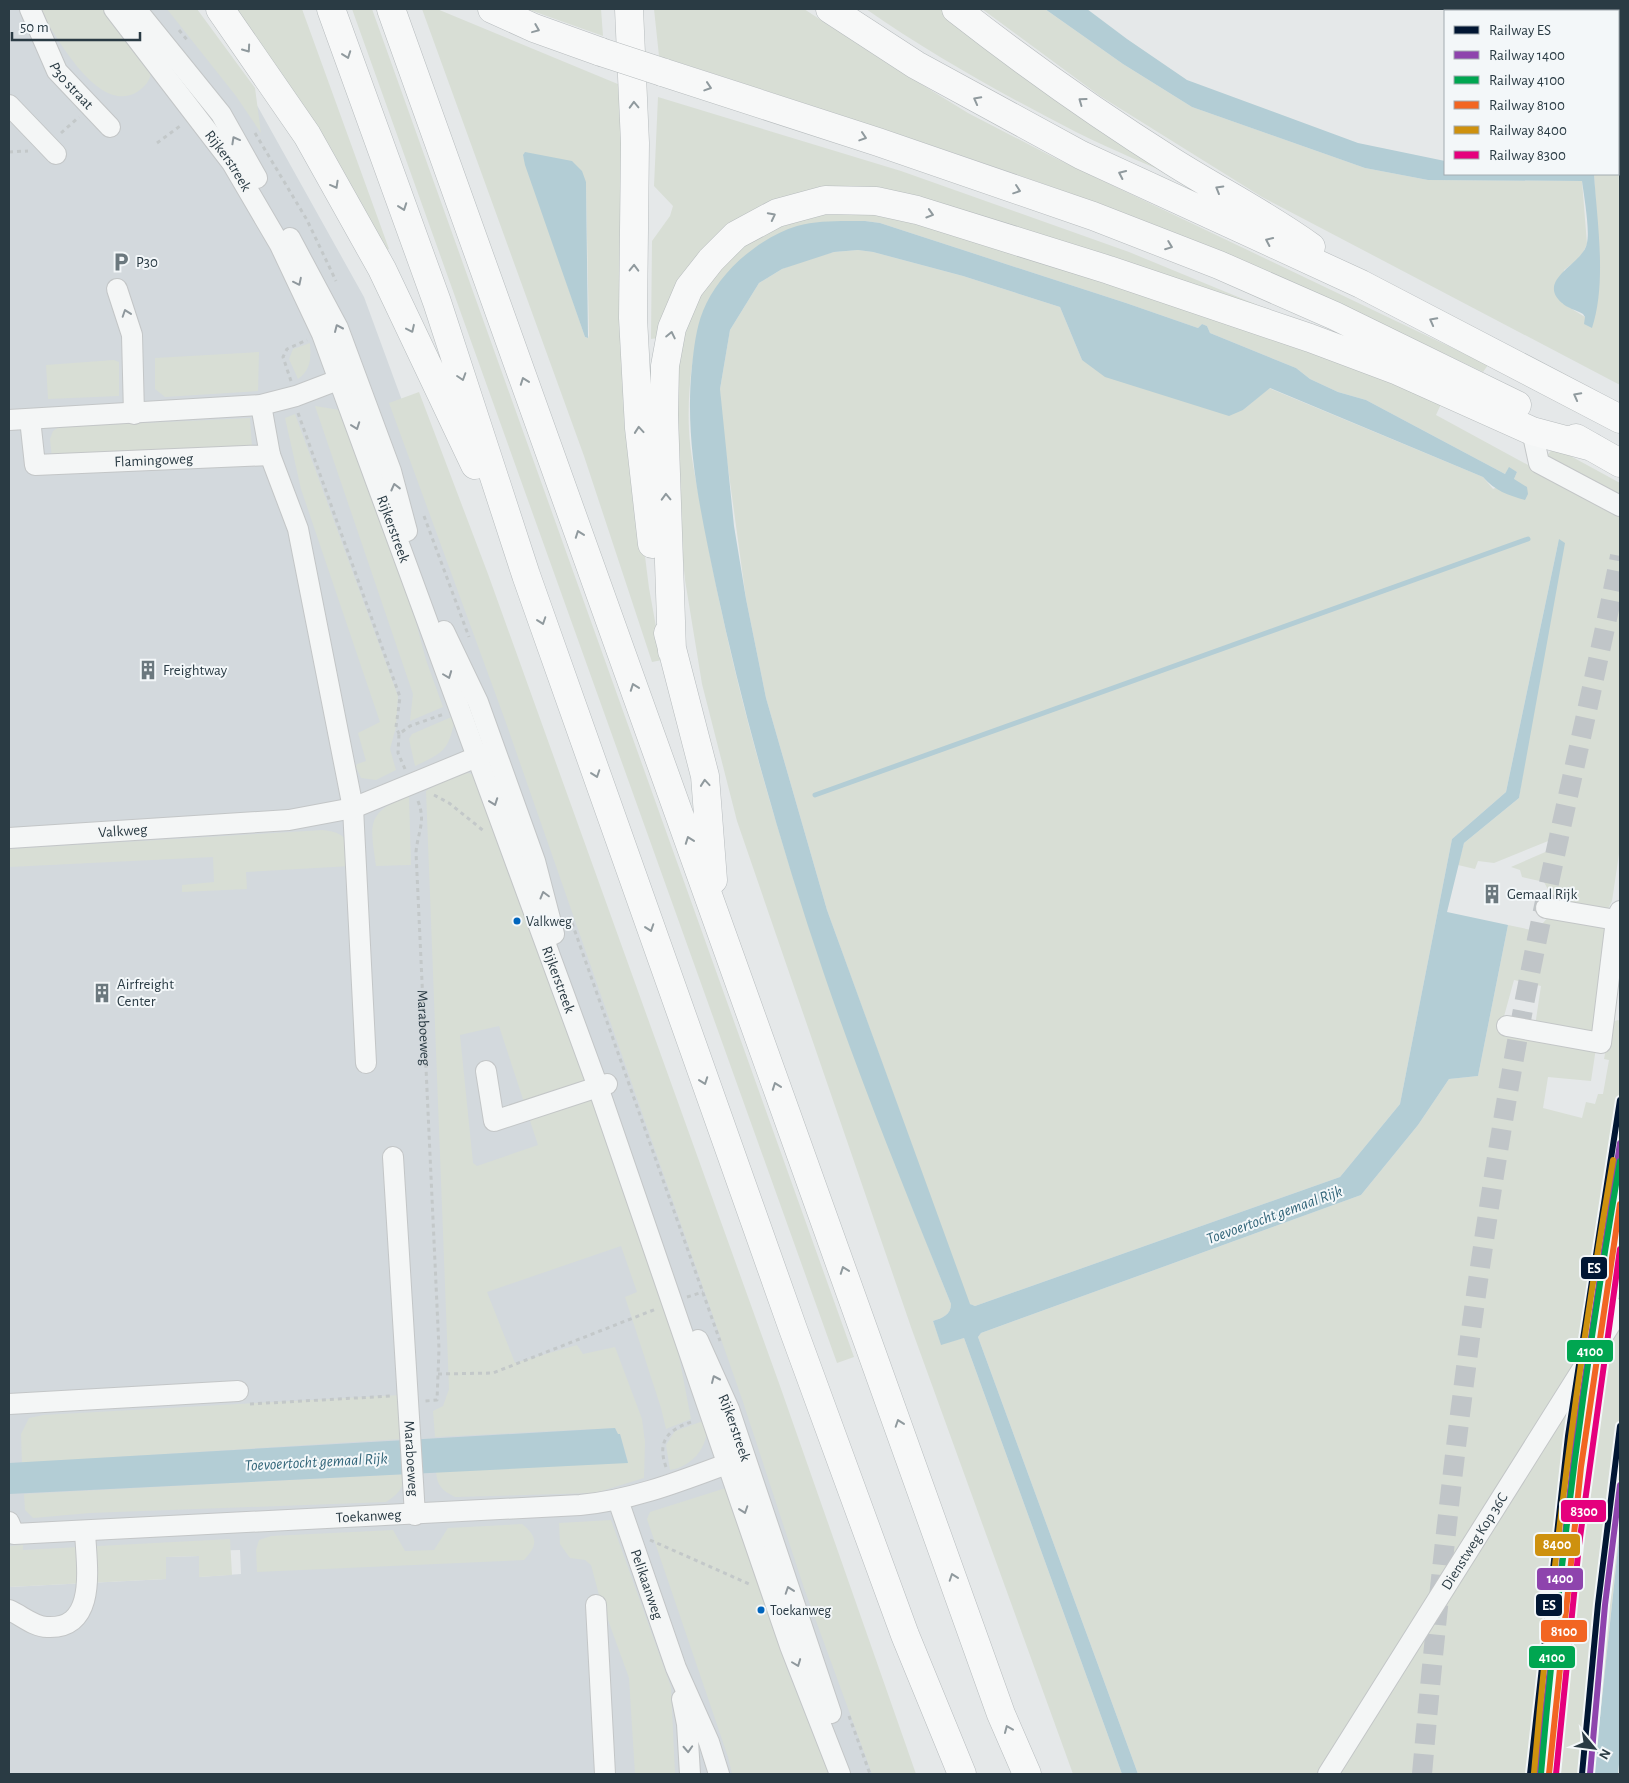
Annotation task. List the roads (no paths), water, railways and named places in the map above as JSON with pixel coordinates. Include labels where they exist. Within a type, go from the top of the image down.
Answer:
[{"type":"highway","points":[[220,9],[307,135],[382,269],[526,575]]},
{"type":"highway","points":[[331,9],[437,302],[526,575],[793,1329],[905,1635],[962,1774]]},
{"type":"highway","points":[[391,9],[856,1301],[1001,1714],[1027,1774]]},
{"type":"highway","points":[[492,9],[534,28],[601,52],[878,142],[1092,216],[1219,265],[1335,316],[1469,380],[1620,463]]},
{"type":"highway","points":[[629,9],[635,143],[633,318],[638,428],[658,588],[672,651],[705,776],[717,919]]},
{"type":"highway","points":[[830,9],[916,65],[1073,150],[1361,284],[1620,419]]},
{"type":"highway","points":[[956,9],[1103,116],[1174,163],[1276,222],[1361,284]]},
{"type":"highway","points":[[672,651],[664,415],[665,366],[672,328],[689,288],[711,260],[736,235],[777,213],[825,200],[876,201],[917,210],[1109,270],[1310,338],[1398,371],[1532,431],[1592,447]]},
{"type":"street","name":"P30 straat","points":[[30,9],[56,71],[110,127]]},
{"type":"street","name":"Rijkerstreek","points":[[114,9],[232,163],[280,245],[322,334],[348,377],[391,471],[420,573],[437,616],[478,702],[486,753],[677,1301],[712,1415],[736,1460],[852,1774]]},
{"type":"street","name":"Rijkerstreek","points":[[136,9],[221,114],[338,328],[348,377],[460,708],[486,753]]},
{"type":"street","points":[[9,105],[56,154]]},
{"type":"street","points":[[117,289],[132,335],[141,413]]},
{"type":"street","points":[[141,413],[145,400],[143,334]]},
{"type":"street","points":[[9,420],[261,406],[296,396],[348,377]]},
{"type":"street","points":[[261,406],[270,455],[298,528],[354,808],[366,1063]]},
{"type":"street","name":"Flamingoweg","points":[[30,419],[35,465],[270,455]]},
{"type":"street","points":[[1532,431],[1539,463],[1620,506]]},
{"type":"street","name":"Valkweg","points":[[9,838],[289,820],[354,808],[410,783],[486,753]]},
{"type":"street","points":[[1507,1026],[1601,1043],[1613,1011],[1618,915],[1546,908]]},
{"type":"street","points":[[486,1071],[494,1120],[602,1086]]},
{"type":"street","name":"Maraboeweg","points":[[393,1157],[415,1515]]},
{"type":"street","name":"Rijkerstreek","points":[[677,1301],[729,1409],[736,1460],[790,1646],[840,1774]]},
{"type":"street","name":"Dienstweg Kop 36C","points":[[1328,1774],[1620,1309]]},
{"type":"street","points":[[9,1404],[238,1390]]},
{"type":"street","name":"Toekanweg","points":[[11,1530],[85,1531],[580,1505],[618,1500],[672,1484],[736,1460]]},
{"type":"street","name":"Pelikaanweg","points":[[618,1500],[676,1668],[709,1742],[719,1774]]},
{"type":"street","points":[[9,1610],[47,1627],[64,1624],[78,1615],[85,1601],[87,1590],[85,1531]]},
{"type":"street","points":[[596,1605],[605,1774]]},
{"type":"street","name":"Pelikaanweg","points":[[676,1668],[687,1724],[690,1774]]},
{"type":"water","points":[[1045,9],[1087,9],[1187,80],[1358,143],[1444,161],[1444,175],[1594,175],[1600,272],[1597,310],[1592,328],[1584,324],[1585,317],[1583,314],[1562,303],[1555,294],[1554,286],[1563,272],[1584,251],[1587,243],[1587,222],[1582,181],[1428,180],[1365,168],[1192,107],[1123,64]]},
{"type":"water","points":[[525,152],[572,161],[582,171],[586,182],[588,338],[585,337],[525,165],[523,155]]},
{"type":"water","name":"Toevoertocht gemaal Rijk","points":[[865,221],[880,223],[1198,328],[1202,324],[1207,326],[1210,333],[1296,368],[1310,379],[1338,392],[1366,400],[1505,474],[1509,467],[1517,472],[1514,479],[1527,487],[1528,494],[1525,500],[1507,494],[1492,486],[1483,477],[1270,388],[1243,410],[1229,416],[1105,377],[1082,360],[1060,307],[963,276],[873,252],[858,250],[834,252],[782,269],[759,283],[730,330],[720,389],[734,526],[746,599],[766,698],[827,910],[970,1304],[975,1306],[1340,1177],[1400,1104],[1452,839],[1506,792],[1559,539],[1565,543],[1519,798],[1464,843],[1447,912],[1508,925],[1478,1076],[1449,1079],[1418,1125],[1361,1195],[981,1333],[978,1337],[1138,1774],[1122,1774],[964,1338],[941,1345],[933,1321],[948,1313],[951,1304],[854,1057],[824,974],[793,878],[764,782],[727,635],[695,477],[690,422],[692,366],[697,331],[703,311],[719,283],[754,248],[782,232],[797,226],[814,223]]},
{"type":"water","name":"Toevoertocht gemaal Rijk","points":[[615,1428],[618,1434],[620,1434],[628,1463],[9,1494],[9,1463]]},
{"type":"water","points":[[1620,1529],[1620,1754],[1618,1774],[1594,1774]]},
{"type":"waterway","points":[[815,795],[1528,539]]},
{"type":"tunnel","points":[[1422,1774],[1452,1482],[1491,1192],[1507,1095],[1536,944],[1620,556]]},
{"type":"rail line","name":"ES","points":[[1530,1774],[1568,1436],[1620,1100]]},
{"type":"rail line","name":"1400","points":[[1538,1774],[1576,1437],[1620,1143]]},
{"type":"rail line","name":"8400","points":[[1534,1773],[1549,1619],[1567,1466],[1588,1313],[1613,1160]]},
{"type":"rail line","name":"4100","points":[[1541,1774],[1574,1466],[1595,1313],[1620,1161]]},
{"type":"rail line","name":"8100","points":[[1549,1774],[1581,1467],[1620,1204]]},
{"type":"rail line","name":"8300","points":[[1556,1774],[1579,1545],[1620,1249]]},
{"type":"rail line","name":"ES","points":[[1582,1774],[1598,1604],[1620,1426]]},
{"type":"rail line","name":"1400","points":[[1590,1774],[1605,1605],[1620,1485]]},
{"type":"place","name":"P30","points":[[121,262]]},
{"type":"place","name":"Freightway","points":[[148,670]]},
{"type":"place","name":"Gemaal Rijk","points":[[1492,894]]},
{"type":"place","name":"Valkweg","points":[[517,921]]},
{"type":"place","name":"Airfreight Center","points":[[102,993]]},
{"type":"place","name":"Toekanweg","points":[[761,1610]]}]
